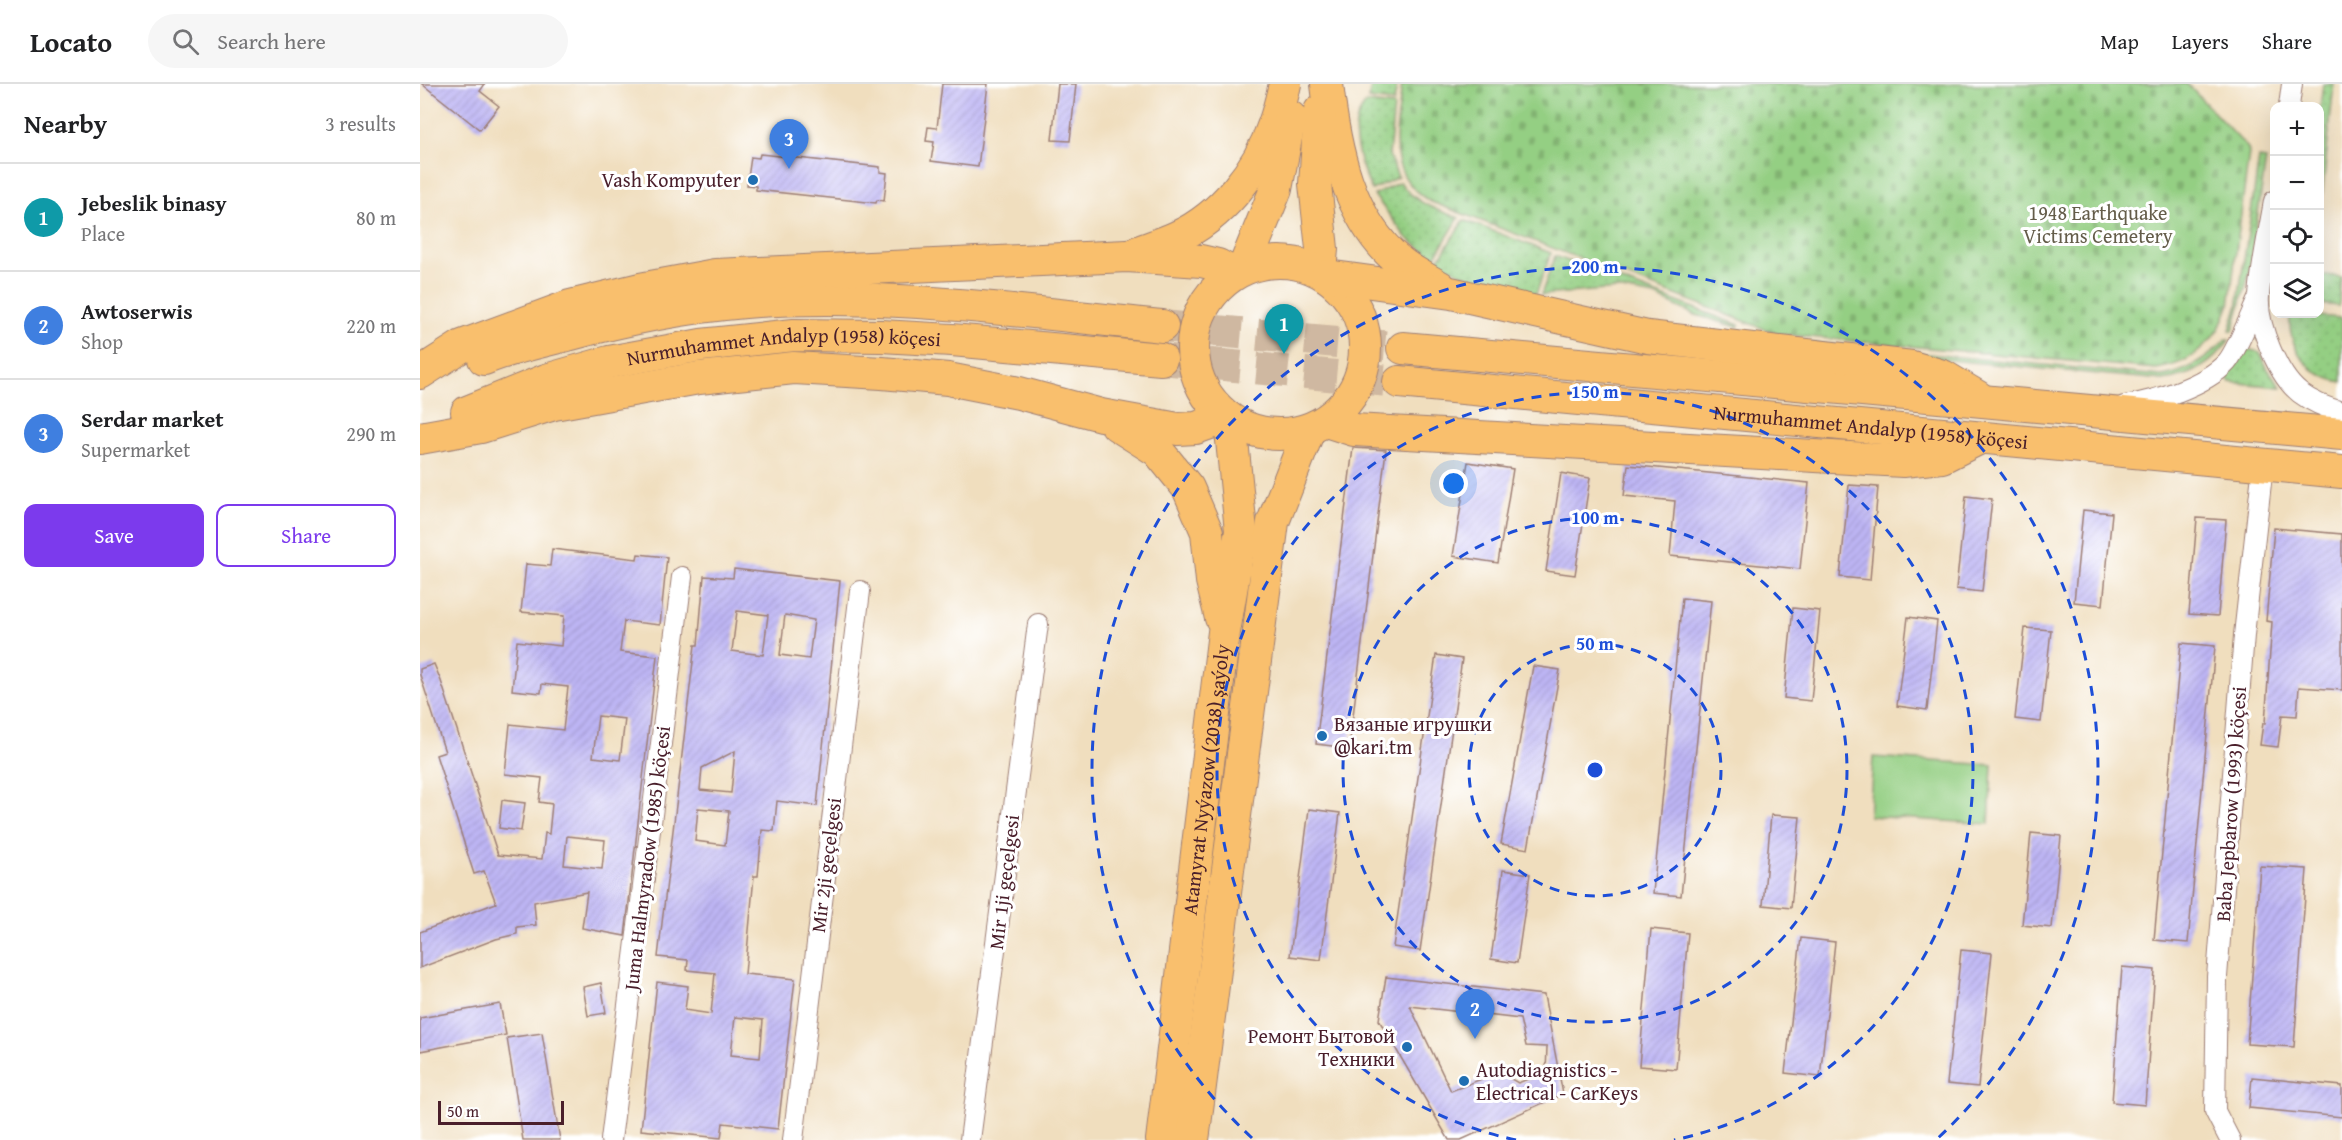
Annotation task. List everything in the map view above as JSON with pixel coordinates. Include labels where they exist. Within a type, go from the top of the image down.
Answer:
[{"type":"main road","points":[[1127,256],[1180,236],[1216,211],[1239,187],[1264,149],[1274,125],[1285,84]]},
{"type":"main road","points":[[1239,271],[1276,189],[1296,84]]},
{"type":"main road","points":[[1317,426],[1344,405],[1355,390],[1362,373],[1365,355],[1365,337],[1352,302],[1341,288],[1324,274],[1315,184],[1316,153],[1325,84]]},
{"type":"main road","points":[[1325,84],[1339,155],[1355,199],[1368,226],[1382,245],[1399,261],[1451,293]]},
{"type":"main road","points":[[420,373],[462,346],[570,306],[640,289],[715,275],[1127,256],[1201,261],[1239,271]]},
{"type":"main road","points":[[1980,438],[1942,457],[1903,461],[1317,426],[1285,435],[1265,434],[1247,429],[1229,419],[1212,403],[1201,385],[1194,365],[1192,344],[1196,323],[1204,303],[1217,287],[1239,271],[1262,262],[1281,261],[1299,263],[1324,274],[1451,293],[1648,336],[1912,367],[1943,376],[1984,401]]},
{"type":"main road","name":"Nurmuhammet Andalyp (1958) köçesi","points":[[420,386],[495,354],[600,326],[696,308],[745,302],[894,301],[1162,326]]},
{"type":"main road","name":"Nurmuhammet Andalyp (1958) köçesi","points":[[420,437],[467,412],[546,380],[609,362],[701,345],[749,339],[794,335],[881,336],[1161,359]]},
{"type":"main road","name":"Nurmuhammet Andalyp (1958) köçesi","points":[[1403,348],[2342,434]]},
{"type":"main road","points":[[420,437],[481,427],[554,404],[699,378],[795,368],[948,379],[1019,393],[1101,415],[1178,429],[1196,428],[1229,419]]},
{"type":"main road","name":"Nurmuhammet Andalyp (1958) köçesi","points":[[1399,382],[2342,472]]},
{"type":"main road","points":[[1101,415],[1158,451],[1188,488],[1207,532],[1212,581],[1224,632]]},
{"type":"main road","name":"Atamyrat Nyýazow (2038) şaýoly","points":[[1162,1140],[1224,632],[1241,531],[1229,419]]},
{"type":"main road","name":"Atamyrat Nyýazow (2038) şaýoly","points":[[1193,1140],[1273,522],[1317,426]]},
{"type":"street","points":[[2290,102],[2292,84]]},
{"type":"street","points":[[2273,210],[2258,299],[2268,345],[2298,392],[2321,406],[2342,412]]},
{"type":"street","name":"Nurmuhammet Andalyp (1958) köçesi","points":[[2091,411],[2127,406],[2168,396],[2208,376],[2228,362],[2258,299]]},
{"type":"street","name":"Baba Jepbarow (1993) köçesi","points":[[2230,1140],[2215,1111],[2217,977],[2244,635],[2263,465]]},
{"type":"street","name":"Juma Halmyradow (1985) köçesi","points":[[611,1140],[682,577]]},
{"type":"street","name":"Mir 2ji geçelgesi","points":[[793,1140],[860,591]]},
{"type":"street","name":"Mir 1ji geçelgesi","points":[[970,1140],[1038,624]]},
{"type":"green space","points":[[1372,84],[1397,84],[1394,102],[1368,99]]},
{"type":"green space","name":"1948 Earthquake Victims Cemetery","points":[[1402,84],[2187,84],[2248,148],[2249,153],[2229,306],[2218,330],[2202,349],[2181,362],[2156,369],[1778,334],[1429,201],[1414,190],[1399,163],[1396,134]]},
{"type":"green space","points":[[2323,84],[2334,84],[2324,178],[2324,102],[2321,102]]},
{"type":"green space","points":[[1366,103],[1394,106],[1389,155],[1398,177],[1372,190],[1362,166],[1356,136],[1359,113]]},
{"type":"green space","points":[[2259,158],[2266,159],[2249,274],[2233,331],[2230,330],[2237,308]]},
{"type":"green space","points":[[1400,182],[1419,201],[1459,218],[1434,259],[1406,237],[1374,195]]},
{"type":"green space","points":[[1464,220],[1551,253],[1536,294],[1467,276],[1437,262]]},
{"type":"green space","points":[[1555,256],[1739,325],[1738,327],[1693,314],[1655,296],[1617,289],[1541,295]]},
{"type":"green space","points":[[2324,275],[2341,277],[2339,306],[2324,304]]},
{"type":"green space","points":[[2290,318],[2342,318],[2342,382],[2319,374],[2310,367],[2296,349]]},
{"type":"green space","points":[[2226,339],[2229,340],[2208,363],[2183,376],[2163,380],[1811,347],[1811,343],[2162,376],[2197,364]]},
{"type":"green space","points":[[2246,349],[2260,352],[2267,368],[2281,387],[2229,382],[2227,376]]},
{"type":"green space","points":[[1873,757],[1992,765],[1989,824],[1869,816]]},
{"type":"building","points":[[422,84],[485,84],[480,91],[499,106],[480,130]]},
{"type":"building","points":[[942,84],[988,84],[978,167],[931,161],[934,142],[926,141],[928,127],[937,128]]},
{"type":"building","points":[[1058,84],[1076,84],[1070,141],[1052,140]]},
{"type":"building","points":[[760,154],[880,167],[880,172],[887,173],[884,201],[877,200],[876,203],[756,190],[756,186],[747,185],[751,157],[759,158]]},
{"type":"building","points":[[1353,448],[1386,450],[1349,748],[1316,744]]},
{"type":"building","points":[[1468,462],[1513,469],[1498,563],[1453,556]]},
{"type":"building","points":[[1628,465],[1809,483],[1800,569],[1670,556],[1675,501],[1624,496]]},
{"type":"building","points":[[1561,473],[1590,478],[1575,575],[1546,571]]},
{"type":"building","points":[[1849,485],[1878,487],[1870,580],[1840,577]]},
{"type":"building","points":[[1966,496],[1992,499],[1982,592],[1956,589]]},
{"type":"building","points":[[2083,510],[2112,513],[2103,605],[2074,602]]},
{"type":"building","points":[[2197,518],[2226,520],[2218,616],[2189,614]]},
{"type":"building","points":[[2274,528],[2342,534],[2342,690],[2299,687],[2297,716],[2282,715],[2278,747],[2260,745],[2263,723],[2265,723],[2272,622],[2266,621]]},
{"type":"building","points":[[552,549],[637,559],[638,554],[667,557],[660,625],[624,621],[620,652],[657,656],[625,936],[582,928],[587,892],[534,902],[536,925],[517,927],[517,934],[496,939],[420,968],[420,932],[496,903],[484,871],[474,874],[436,755],[445,752],[420,669],[434,664],[498,855],[542,859],[545,833],[549,834],[552,804],[539,802],[542,778],[505,774],[510,724],[563,730],[568,687],[542,684],[541,693],[512,690],[517,641],[561,646],[564,616],[521,612],[526,564],[550,566]],"holes":[[[598,716],[625,719],[620,760],[593,757]],[[567,836],[605,840],[602,869],[564,865]]]},
{"type":"building","points":[[734,569],[840,581],[817,806],[777,801],[774,831],[762,830],[758,876],[754,876],[745,974],[795,979],[778,1129],[723,1123],[721,1138],[641,1130],[657,982],[688,986],[685,1010],[711,1014],[715,973],[687,970],[688,960],[658,957],[695,645],[698,645],[704,576],[733,578]],"holes":[[[737,611],[768,615],[763,655],[732,651]],[[785,615],[814,620],[809,659],[780,655]],[[735,751],[731,793],[700,790],[702,768]],[[698,808],[729,811],[725,845],[695,841]],[[735,1017],[763,1020],[760,1058],[731,1055]]]},
{"type":"building","points":[[1682,598],[1711,601],[1681,896],[1653,893]]},
{"type":"building","points":[[1793,608],[1820,611],[1811,701],[1784,698]]},
{"type":"building","points":[[1908,617],[1937,621],[1927,710],[1897,706]]},
{"type":"building","points":[[2025,628],[2051,630],[2041,722],[2015,719]]},
{"type":"building","points":[[2181,643],[2215,646],[2188,943],[2154,940]]},
{"type":"building","points":[[1436,655],[1462,659],[1420,951],[1393,947]]},
{"type":"building","points":[[1533,666],[1560,670],[1528,849],[1501,844]]},
{"type":"building","points":[[502,800],[525,803],[521,831],[499,828]]},
{"type":"building","points":[[1309,809],[1340,813],[1321,960],[1290,956]]},
{"type":"building","points":[[1771,815],[1800,817],[1791,908],[1763,905]]},
{"type":"building","points":[[2031,833],[2061,836],[2052,928],[2022,925]]},
{"type":"building","points":[[2260,866],[2307,869],[2294,1047],[2247,1044]]},
{"type":"building","points":[[1503,870],[1530,874],[1517,963],[1491,959]]},
{"type":"building","points":[[1651,929],[1688,933],[1676,1069],[1639,1066]]},
{"type":"building","points":[[1801,938],[1835,942],[1820,1077],[1785,1073]]},
{"type":"building","points":[[1961,950],[1992,953],[1978,1087],[1947,1084]]},
{"type":"building","points":[[2122,967],[2155,970],[2145,1105],[2112,1102]]},
{"type":"building","points":[[1386,977],[1544,995],[1563,1094],[1461,1140],[1449,1140],[1379,1020]],"holes":[[[1410,1006],[1520,1019],[1526,1046],[1547,1047],[1546,1072],[1518,1083],[1499,1072],[1451,1091]]]},
{"type":"building","points":[[601,983],[606,1013],[588,1016],[583,987]]},
{"type":"building","points":[[500,1004],[506,1035],[420,1051],[420,1018]]},
{"type":"building","points":[[542,1033],[560,1140],[523,1140],[507,1038]]},
{"type":"building","points":[[2252,1077],[2342,1086],[2342,1117],[2249,1108]]},
{"type":"tunnel","points":[[1162,326],[1403,348]]},
{"type":"tunnel","points":[[1161,359],[1399,382]]},
{"type":"place","name":"Serdar market","points":[[789,169]]},
{"type":"place","name":"Vash Kompyuter","points":[[753,180]]},
{"type":"place","name":"Jebeslik binasy","points":[[1284,354]]},
{"type":"place","name":"Вязаные игрушки @kari.tm","points":[[1322,736]]},
{"type":"place","name":"Awtoserwis","points":[[1475,1039]]},
{"type":"place","name":"Ремонт Бытовой Техники","points":[[1407,1047]]},
{"type":"place","name":"Autodiagnistics - Electrical - CarKeys","points":[[1464,1081]]}]
